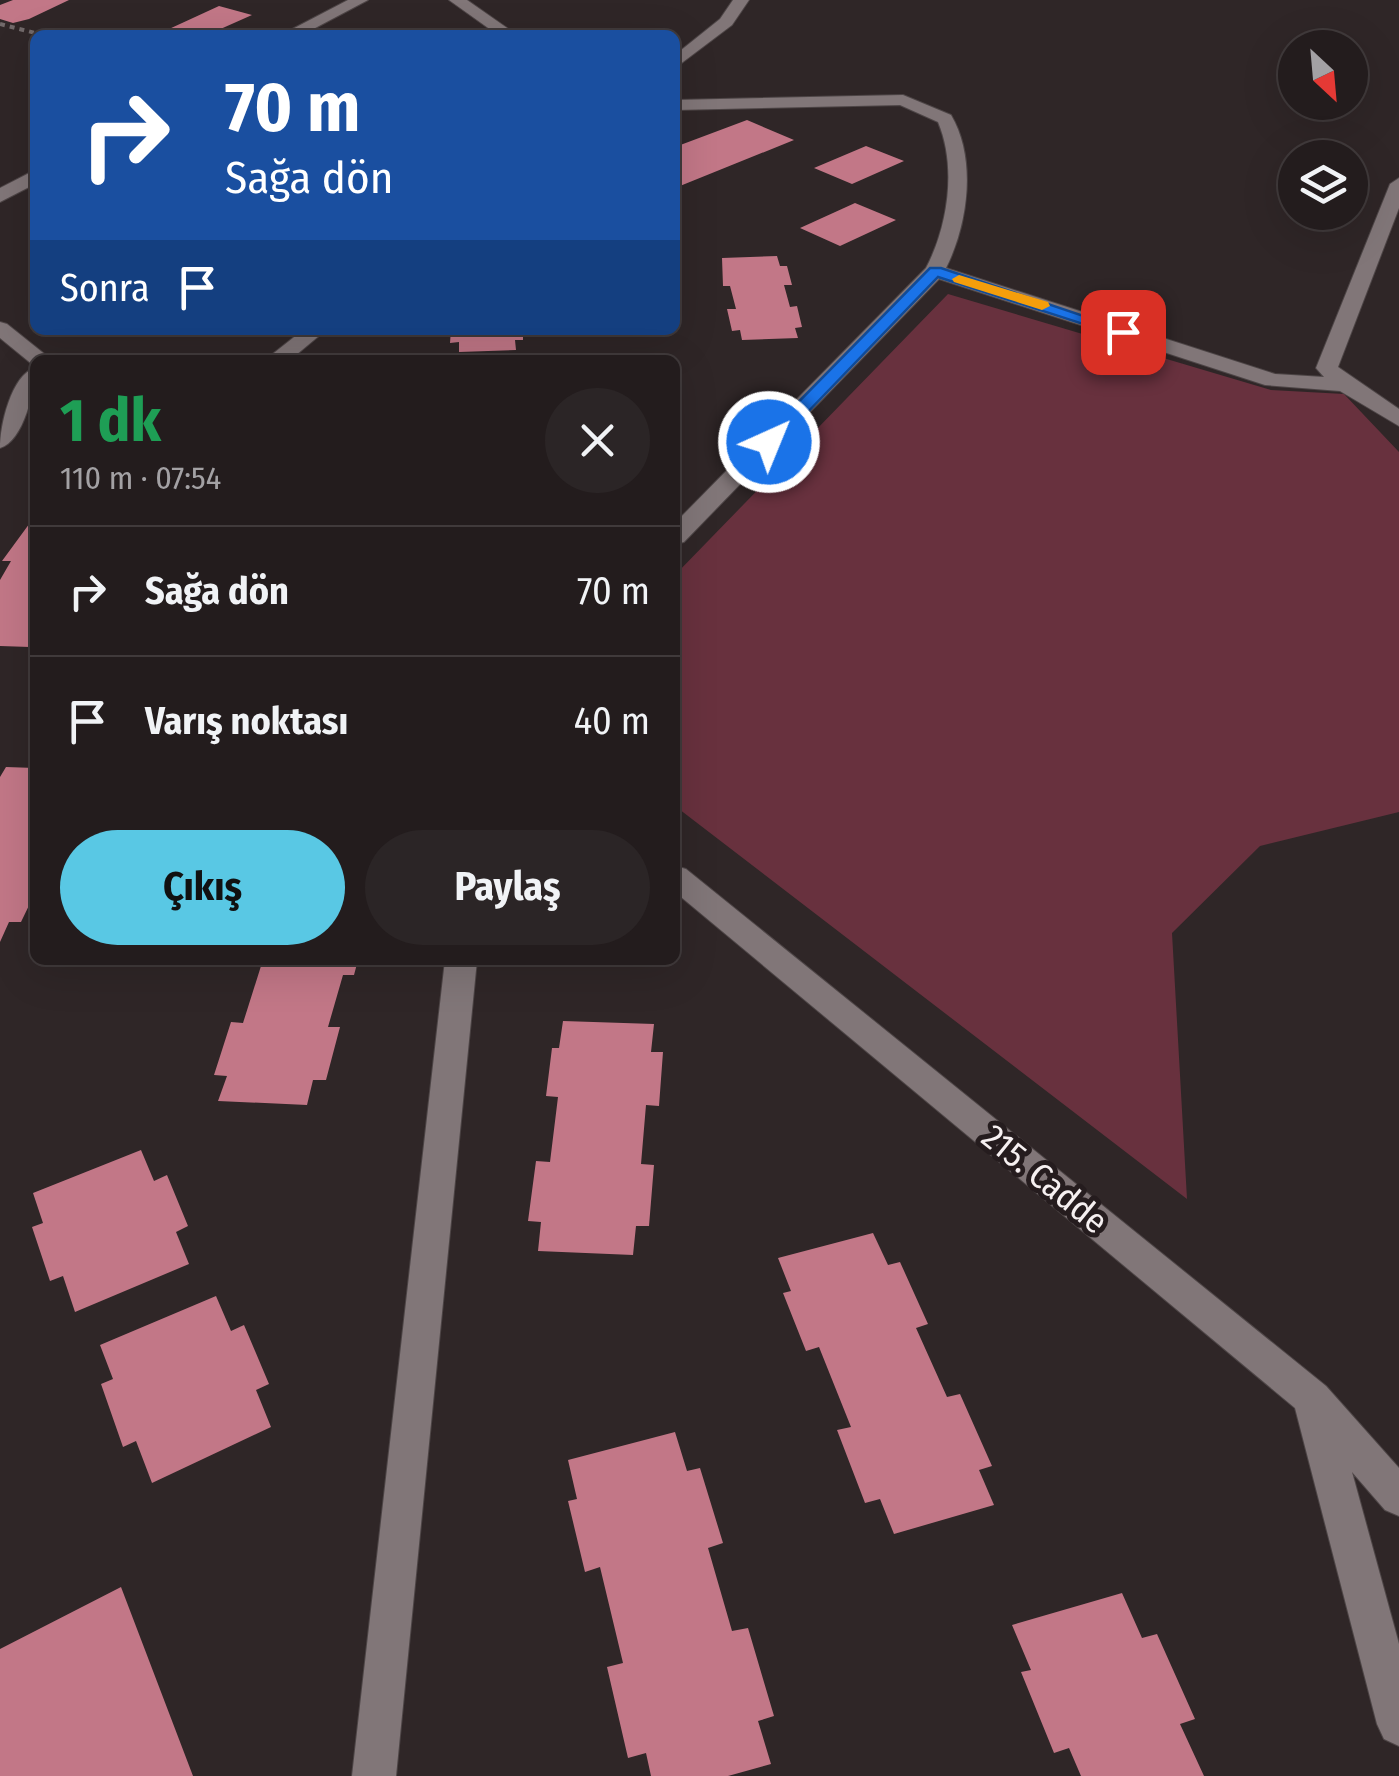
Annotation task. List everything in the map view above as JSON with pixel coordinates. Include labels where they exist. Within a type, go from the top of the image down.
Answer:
[{"type":"street","points":[[299,30],[360,0]]},
{"type":"street","points":[[457,0],[502,30]]},
{"type":"street","points":[[680,59],[726,22],[742,0]]},
{"type":"street","points":[[680,105],[902,100],[946,119],[958,149],[951,239],[935,271],[680,532]]},
{"type":"street","points":[[0,196],[30,179]]},
{"type":"street","points":[[1399,184],[1327,368],[1399,419]]},
{"type":"street","points":[[935,271],[1273,380],[1345,384]]},
{"type":"street","points":[[0,328],[34,355]]},
{"type":"street","points":[[283,355],[309,335]]},
{"type":"street","points":[[0,441],[30,384]]},
{"type":"street","name":"215. Cadde","points":[[680,880],[1312,1398],[1399,1498]]},
{"type":"street","points":[[374,1776],[460,965]]},
{"type":"street","points":[[1312,1398],[1399,1724]]},
{"type":"path","points":[[0,24],[30,32]]},
{"type":"shaded area","points":[[948,294],[1271,390],[1344,394],[1399,452],[1399,812],[1260,846],[1172,933],[1187,1199],[680,810],[680,570]]},
{"type":"building","points":[[13,0],[69,0],[29,19],[13,23],[0,19],[0,5]]},
{"type":"building","points":[[219,6],[252,15],[218,30],[167,30]]},
{"type":"building","points":[[747,120],[794,140],[680,186],[680,145]]},
{"type":"building","points":[[866,146],[904,161],[852,184],[814,168]]},
{"type":"building","points":[[855,203],[896,220],[840,246],[800,228]]},
{"type":"building","points":[[777,256],[780,266],[787,266],[792,285],[784,285],[790,307],[797,306],[802,327],[795,328],[798,338],[742,340],[740,330],[732,331],[727,309],[736,309],[730,286],[723,286],[722,258]]},
{"type":"building","points":[[451,335],[523,335],[523,340],[515,340],[516,350],[459,352],[459,342],[450,343]]},
{"type":"building","points":[[30,523],[30,647],[0,646],[0,580],[11,561],[2,561]]},
{"type":"building","points":[[6,767],[30,768],[30,903],[21,922],[9,922],[0,942],[0,777]]},
{"type":"building","points":[[250,965],[357,965],[354,975],[343,975],[328,1027],[340,1027],[326,1080],[313,1080],[307,1105],[218,1101],[227,1076],[214,1075],[231,1022],[243,1023],[261,966]]},
{"type":"building","points":[[563,1021],[654,1024],[651,1052],[663,1052],[659,1106],[646,1105],[641,1164],[654,1165],[649,1226],[636,1226],[633,1255],[538,1251],[541,1222],[528,1221],[536,1161],[550,1162],[558,1097],[546,1096],[552,1048],[559,1048]]},
{"type":"building","points":[[141,1150],[154,1181],[167,1175],[188,1226],[176,1232],[189,1264],[75,1312],[63,1276],[50,1281],[32,1227],[43,1223],[33,1193]]},
{"type":"building","points":[[873,1233],[888,1265],[900,1262],[928,1324],[916,1328],[947,1397],[960,1394],[992,1466],[979,1470],[994,1505],[894,1534],[880,1499],[865,1503],[837,1430],[851,1427],[819,1347],[806,1351],[783,1293],[791,1291],[778,1258]]},
{"type":"building","points":[[216,1296],[231,1331],[244,1325],[269,1384],[256,1390],[271,1427],[152,1483],[136,1441],[123,1447],[101,1384],[113,1379],[100,1345]]},
{"type":"building","points":[[675,1432],[687,1471],[700,1468],[723,1543],[708,1548],[732,1631],[748,1628],[774,1716],[758,1721],[771,1764],[728,1776],[651,1776],[646,1753],[628,1758],[607,1667],[623,1663],[600,1567],[585,1572],[568,1501],[577,1499],[568,1460]]},
{"type":"building","points":[[121,1587],[193,1776],[0,1776],[0,1649]]},
{"type":"building","points":[[1122,1593],[1142,1638],[1157,1634],[1195,1719],[1180,1724],[1204,1776],[1081,1776],[1069,1748],[1054,1753],[1021,1672],[1031,1670],[1012,1625]]},
{"type":"slow traffic","points":[[959,279],[1042,306]]},
{"type":"route","points":[[769,442],[935,271],[1123,332]]}]
